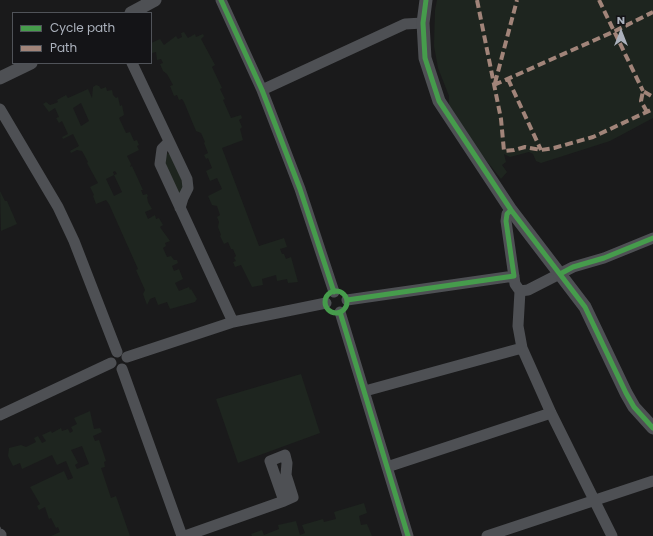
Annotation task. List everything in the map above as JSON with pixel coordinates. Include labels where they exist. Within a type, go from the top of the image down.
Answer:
[{"type":"street","points":[[133,12],[155,0]]},
{"type":"street","points":[[221,0],[262,90],[300,189],[334,292]]},
{"type":"street","points":[[426,0],[423,23],[425,58],[439,101],[511,210],[584,307],[634,407],[651,422]]},
{"type":"street","points":[[262,90],[405,24],[423,23]]},
{"type":"street","points":[[0,78],[29,64]]},
{"type":"street","points":[[132,64],[187,179],[188,188],[180,208]]},
{"type":"street","points":[[0,109],[58,207],[74,241],[127,364],[122,369]]},
{"type":"street","points":[[169,142],[162,149],[160,164],[232,322]]},
{"type":"street","points":[[511,210],[507,214],[506,221],[515,284],[520,291],[518,326],[522,348],[612,536]]},
{"type":"street","points":[[520,291],[528,290],[573,267],[604,258],[653,238]]},
{"type":"street","points":[[347,300],[514,276]]},
{"type":"street","points":[[334,292],[342,293],[347,300],[345,308],[340,312],[331,311],[326,303],[329,294],[334,292]]},
{"type":"street","points":[[122,369],[115,368],[111,363],[112,356],[232,322],[326,303]]},
{"type":"street","points":[[340,312],[408,536]]},
{"type":"street","points":[[365,391],[522,348]]},
{"type":"street","points":[[0,416],[111,363]]},
{"type":"street","points":[[122,369],[184,536],[284,501]]},
{"type":"street","points":[[387,467],[552,413]]},
{"type":"street","points":[[487,536],[653,481]]},
{"type":"shaded area","points":[[437,0],[653,0],[653,118],[610,141],[541,163],[536,161],[533,154],[529,152],[510,157],[504,154],[506,162],[502,165],[507,172],[501,179],[478,150],[449,105],[449,96],[438,68],[434,46],[435,10]]},
{"type":"shaded area","points":[[184,32],[188,38],[195,34],[196,37],[203,34],[204,36],[201,39],[215,65],[212,67],[222,88],[220,89],[225,99],[223,100],[231,118],[241,115],[242,118],[239,120],[242,127],[240,129],[243,140],[222,148],[259,246],[284,238],[287,247],[280,249],[286,259],[291,257],[298,282],[288,283],[287,279],[277,281],[276,275],[262,279],[263,285],[252,287],[241,265],[235,267],[233,262],[236,261],[234,258],[236,256],[233,249],[231,249],[228,242],[224,244],[220,236],[217,217],[220,215],[217,206],[212,205],[208,196],[222,189],[217,178],[210,181],[206,171],[212,168],[208,158],[206,159],[204,155],[208,153],[204,143],[205,142],[201,133],[196,131],[182,99],[179,100],[177,95],[174,96],[170,86],[173,85],[167,74],[163,71],[160,64],[163,63],[161,59],[157,60],[156,52],[152,53],[152,43],[160,39],[164,45],[176,36],[178,39],[182,37],[181,33]]},
{"type":"shaded area","points":[[96,85],[101,89],[106,87],[107,91],[112,90],[113,95],[116,98],[118,97],[120,106],[122,105],[124,115],[119,118],[126,133],[130,132],[134,141],[137,140],[139,145],[137,146],[139,150],[127,156],[131,164],[130,167],[132,166],[143,190],[141,190],[143,195],[147,194],[148,196],[148,202],[152,209],[145,212],[148,219],[155,215],[156,219],[159,218],[163,225],[160,227],[170,241],[165,243],[166,246],[163,248],[167,257],[171,256],[174,260],[177,260],[178,263],[172,266],[174,271],[179,269],[183,279],[175,283],[179,291],[189,287],[197,299],[195,302],[170,309],[167,302],[158,305],[155,297],[150,299],[147,305],[143,294],[145,290],[136,270],[138,269],[109,204],[106,200],[96,204],[90,187],[98,183],[87,163],[88,162],[82,151],[77,150],[71,153],[70,151],[79,146],[73,134],[63,139],[62,137],[68,134],[62,121],[59,123],[56,118],[59,117],[55,108],[49,112],[43,104],[46,102],[50,105],[56,103],[58,102],[57,100],[66,95],[68,98],[88,89],[92,98],[93,87]],"holes":[[[81,103],[89,121],[81,126],[73,108]],[[114,175],[122,192],[114,196],[106,179]]]},
{"type":"shaded area","points":[[165,153],[170,154],[184,185],[183,191],[178,194],[162,157]]},
{"type":"shaded area","points":[[0,191],[5,201],[7,201],[17,224],[1,231]]},
{"type":"shaded area","points":[[301,374],[320,433],[238,463],[216,399]]},
{"type":"shaded area","points":[[90,411],[94,429],[100,428],[102,432],[93,436],[95,441],[99,440],[106,461],[104,462],[105,467],[101,468],[111,498],[116,496],[130,536],[51,536],[60,532],[58,527],[56,528],[51,518],[49,519],[45,507],[39,510],[37,506],[40,504],[30,487],[64,471],[68,480],[73,478],[66,461],[57,465],[52,455],[22,469],[20,463],[13,466],[8,456],[9,448],[21,445],[26,447],[36,442],[34,438],[38,436],[42,443],[46,441],[42,435],[51,431],[52,433],[61,428],[62,431],[68,429],[70,433],[73,431],[71,427],[77,424],[74,418]],"holes":[[[82,446],[89,464],[77,469],[75,465],[78,463],[71,450]]]},
{"type":"shaded area","points":[[364,503],[367,513],[359,516],[361,525],[367,524],[372,536],[252,536],[251,534],[262,530],[264,535],[279,529],[278,525],[296,521],[300,535],[305,533],[302,525],[323,519],[324,522],[336,519],[334,512]]},
{"type":"tram line","points":[[0,527],[3,536]]},
{"type":"marked path","points":[[477,0],[501,119],[504,151],[525,147],[541,150],[554,148],[593,137],[653,109]]},
{"type":"marked path","points":[[495,83],[517,0]]},
{"type":"marked path","points":[[599,0],[643,91]]},
{"type":"marked path","points":[[494,85],[615,31],[653,12]]},
{"type":"marked path","points":[[508,79],[541,150]]},
{"type":"marked path","points":[[647,112],[641,101],[643,91],[653,97]]},
{"type":"cycle path","points":[[221,0],[262,90],[300,189],[334,292]]},
{"type":"cycle path","points":[[426,0],[423,23],[425,58],[439,101],[511,210],[585,307],[626,393],[634,407],[653,428]]},
{"type":"cycle path","points":[[347,300],[514,276],[506,221],[507,214],[511,210]]},
{"type":"cycle path","points":[[560,274],[573,267],[604,258],[653,238]]},
{"type":"cycle path","points":[[336,291],[340,292],[346,298],[347,302],[346,306],[340,312],[336,313],[332,312],[326,306],[325,302],[326,298],[332,292],[336,291]]},
{"type":"cycle path","points":[[340,312],[408,536]]}]
